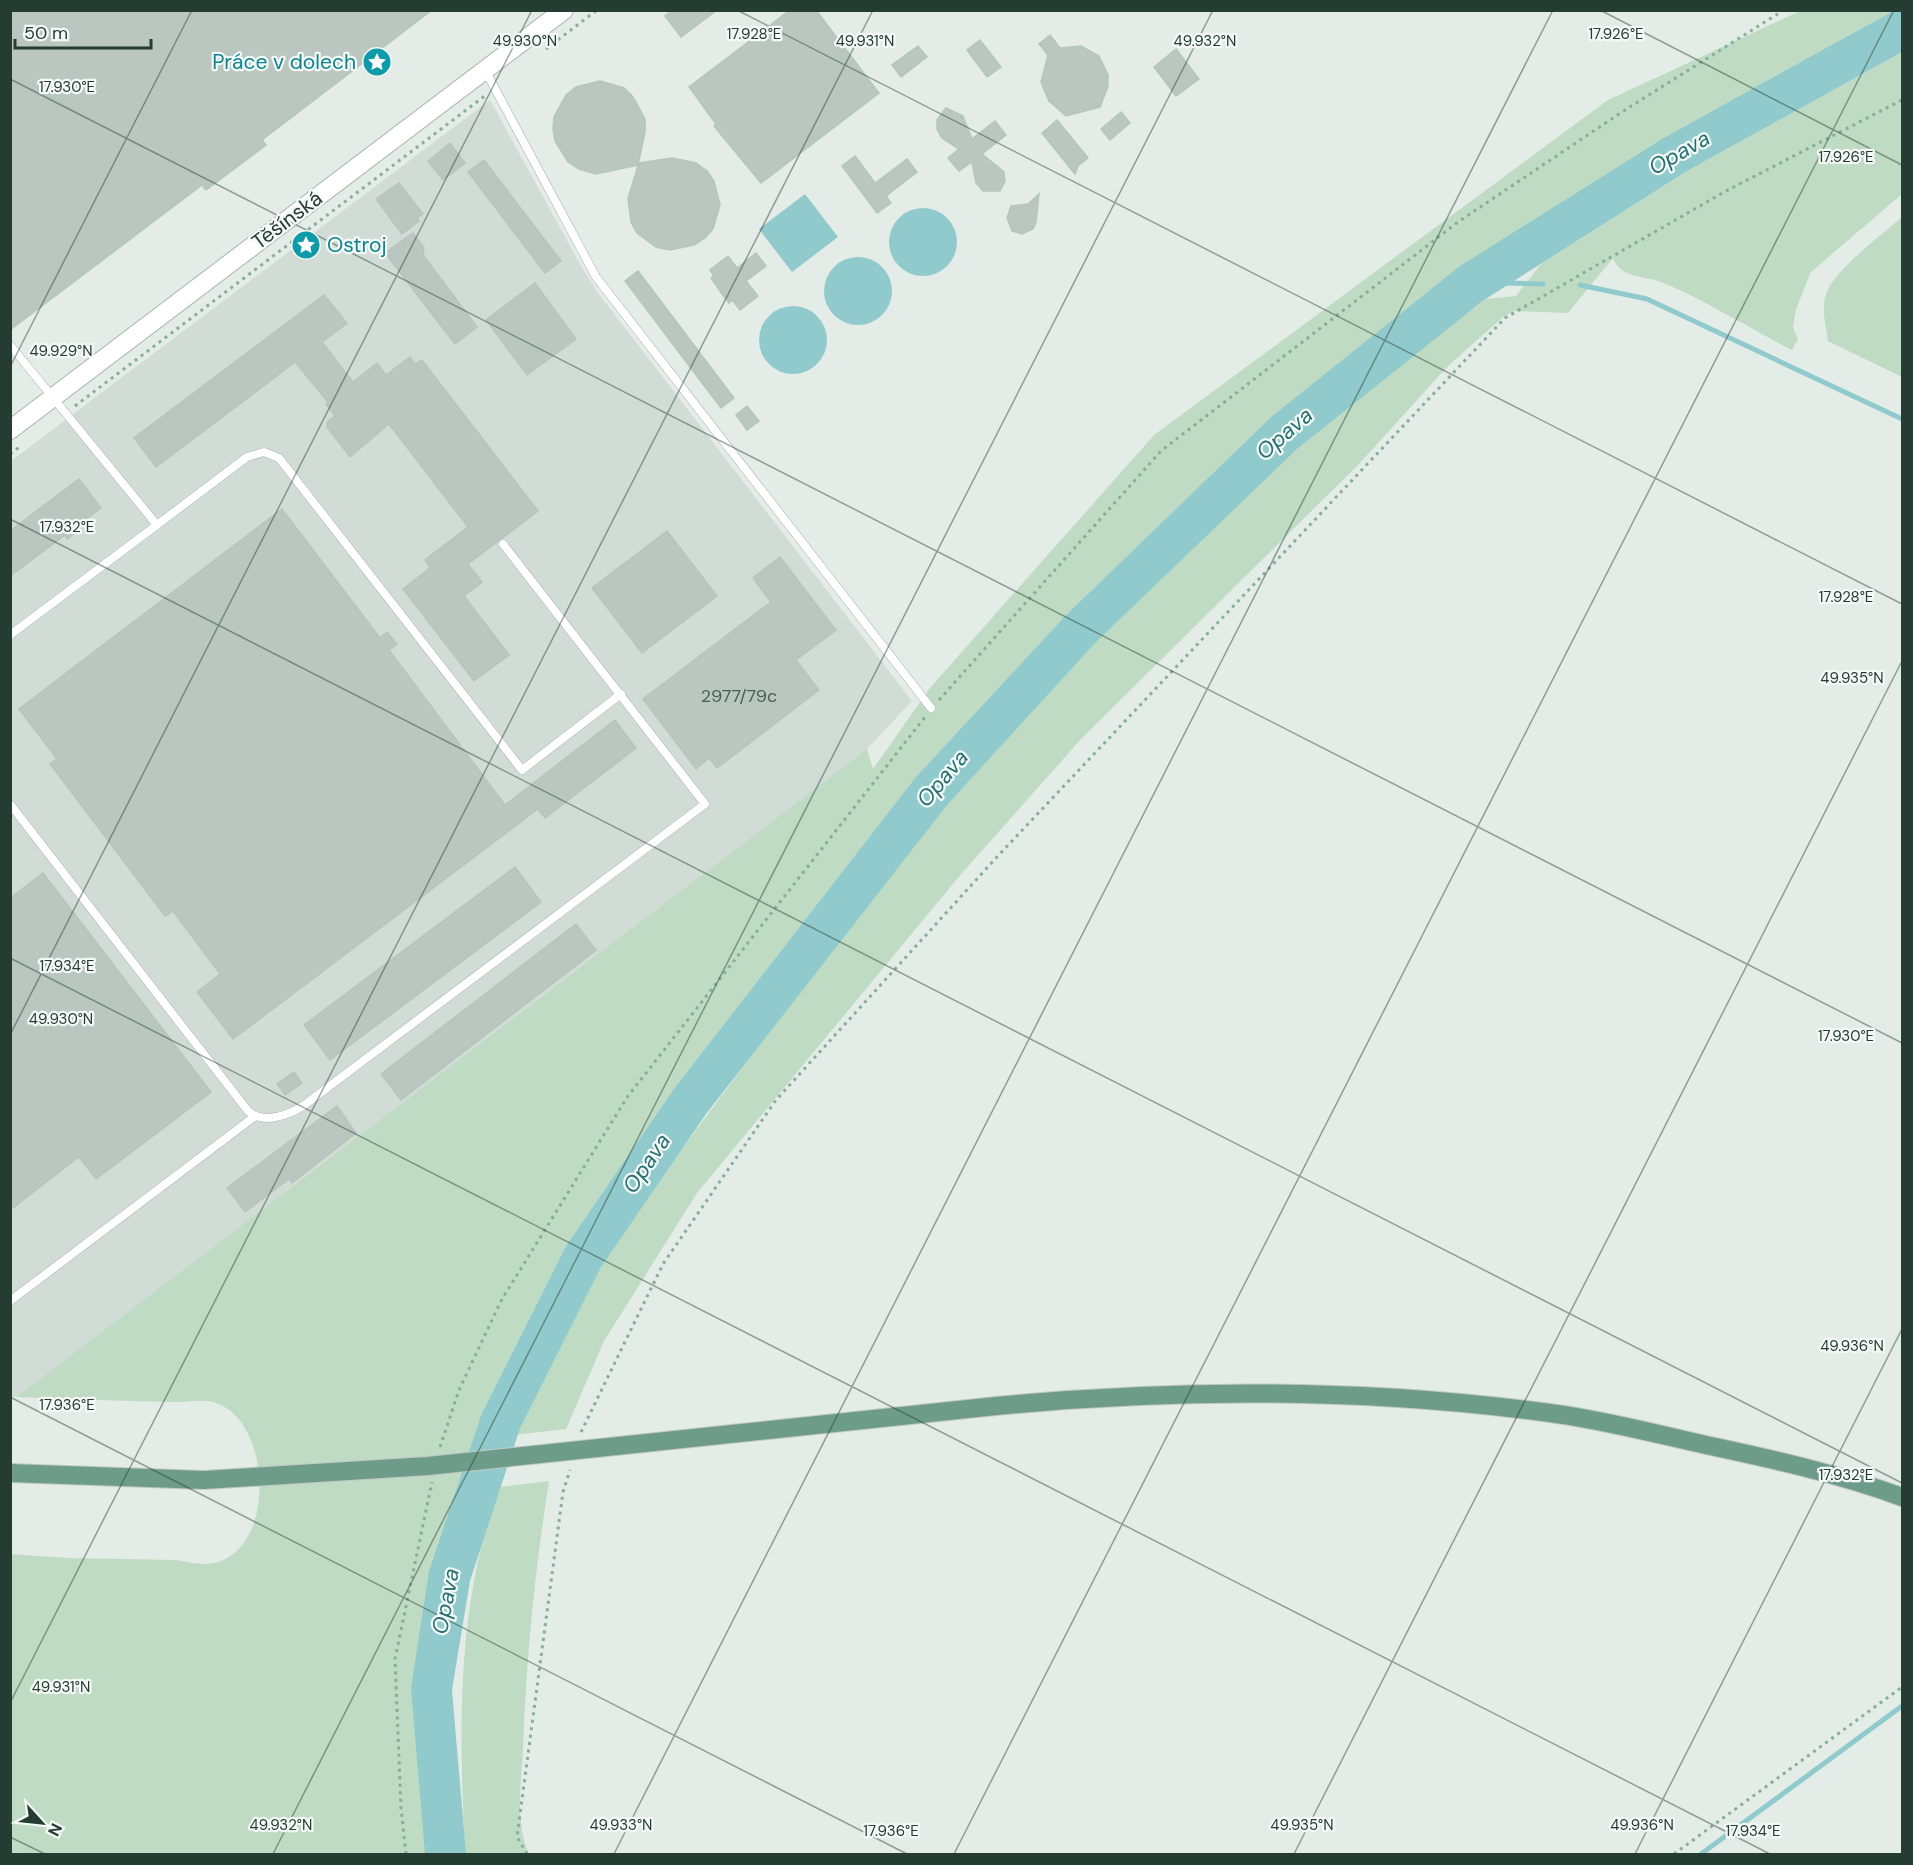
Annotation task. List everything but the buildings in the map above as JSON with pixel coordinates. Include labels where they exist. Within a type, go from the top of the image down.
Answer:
[{"type":"main road","points":[[10,1473],[204,1480],[428,1466],[996,1406],[1122,1395],[1241,1393],[1401,1396],[1570,1416],[1784,1462],[1902,1497]]},
{"type":"street","name":"Těšínská","points":[[10,430],[564,10]]},
{"type":"lane","points":[[485,70],[596,277],[931,708]]},
{"type":"lane","points":[[10,345],[156,525]]},
{"type":"lane","points":[[10,635],[247,457],[264,452],[279,458],[522,770],[621,694]]},
{"type":"lane","points":[[10,1301],[254,1117],[279,1116],[303,1106],[705,804],[503,544]]},
{"type":"lane","points":[[10,804],[254,1117]]},
{"type":"path","points":[[544,50],[597,10]]},
{"type":"path","points":[[438,1456],[459,1390],[502,1299],[628,1096],[931,708],[1161,451],[1458,222],[1625,110],[1784,10]]},
{"type":"path","points":[[66,412],[495,88]]},
{"type":"path","points":[[579,1442],[585,1421],[663,1264],[776,1100],[996,858],[1505,318],[1726,191],[1902,100]]},
{"type":"path","points":[[10,454],[23,444]]},
{"type":"path","points":[[527,1854],[518,1837],[563,1492],[572,1462]]},
{"type":"path","points":[[406,1854],[401,1808],[395,1659],[433,1478]]},
{"type":"path","points":[[1674,1854],[1902,1687]]},
{"type":"shaded area","points":[[490,100],[598,293],[912,701],[867,749],[16,1397],[11,1396],[11,461]]},
{"type":"green space","points":[[1800,11],[1893,11],[1667,136],[1270,418],[1066,615],[915,778],[673,1090],[566,1246],[482,1413],[425,1835],[425,1854],[11,1854],[10,1554],[66,1558],[177,1560],[202,1564],[218,1562],[237,1551],[250,1533],[257,1511],[260,1486],[257,1460],[250,1437],[238,1418],[221,1405],[203,1401],[16,1397],[867,749],[873,769],[930,688],[1154,435],[1608,100]]},
{"type":"green space","points":[[1902,52],[1902,194],[1811,272],[1796,309],[1793,328],[1798,339],[1792,350],[1680,290],[1656,280],[1627,273],[1617,265],[1613,258],[1568,313],[1514,311],[1503,317],[1447,367],[1359,464],[1081,739],[962,873],[697,1193],[604,1341],[566,1429],[513,1435],[587,1286],[670,1165],[853,919],[929,823],[1072,665],[1263,477],[1393,370],[1486,299],[1516,296],[1541,264],[1687,171]]},
{"type":"green space","points":[[1902,217],[1902,377],[1828,341],[1824,311],[1826,294],[1839,274]]},
{"type":"green space","points":[[549,1481],[532,1615],[520,1790],[520,1816],[529,1854],[465,1854],[462,1761],[464,1669],[475,1577],[485,1532],[499,1487]]},
{"type":"water","name":"Opava","points":[[1893,11],[1902,11],[1902,52],[1687,171],[1484,300],[1297,449],[1095,643],[947,805],[706,1114],[601,1267],[520,1428],[470,1581],[452,1690],[466,1854],[425,1854],[411,1688],[429,1571],[482,1413],[566,1246],[673,1090],[915,778],[1066,615],[1270,418],[1460,266],[1667,136]]},
{"type":"water","points":[[805,194],[838,237],[792,272],[759,229]]},
{"type":"water","points":[[923,208],[936,211],[947,218],[954,229],[957,242],[954,255],[947,266],[936,273],[923,276],[910,273],[899,266],[892,255],[889,242],[892,229],[899,218],[910,211]]},
{"type":"water","points":[[858,257],[871,260],[882,267],[889,278],[892,291],[889,304],[882,315],[871,322],[858,325],[845,322],[834,315],[827,304],[824,291],[827,278],[834,267],[845,260]]},
{"type":"water","points":[[793,306],[806,309],[817,316],[824,327],[827,340],[824,353],[817,364],[806,371],[793,374],[780,371],[769,364],[762,353],[759,340],[762,327],[769,316],[780,309]]},
{"type":"waterway","points":[[1503,283],[1543,284]]},
{"type":"waterway","points":[[1580,285],[1647,299],[1902,419]]},
{"type":"waterway","points":[[1701,1854],[1902,1706]]},
{"type":"place","name":"Práce v dolech","points":[[377,62]]},
{"type":"place","name":"Ostroj","points":[[306,245]]}]
